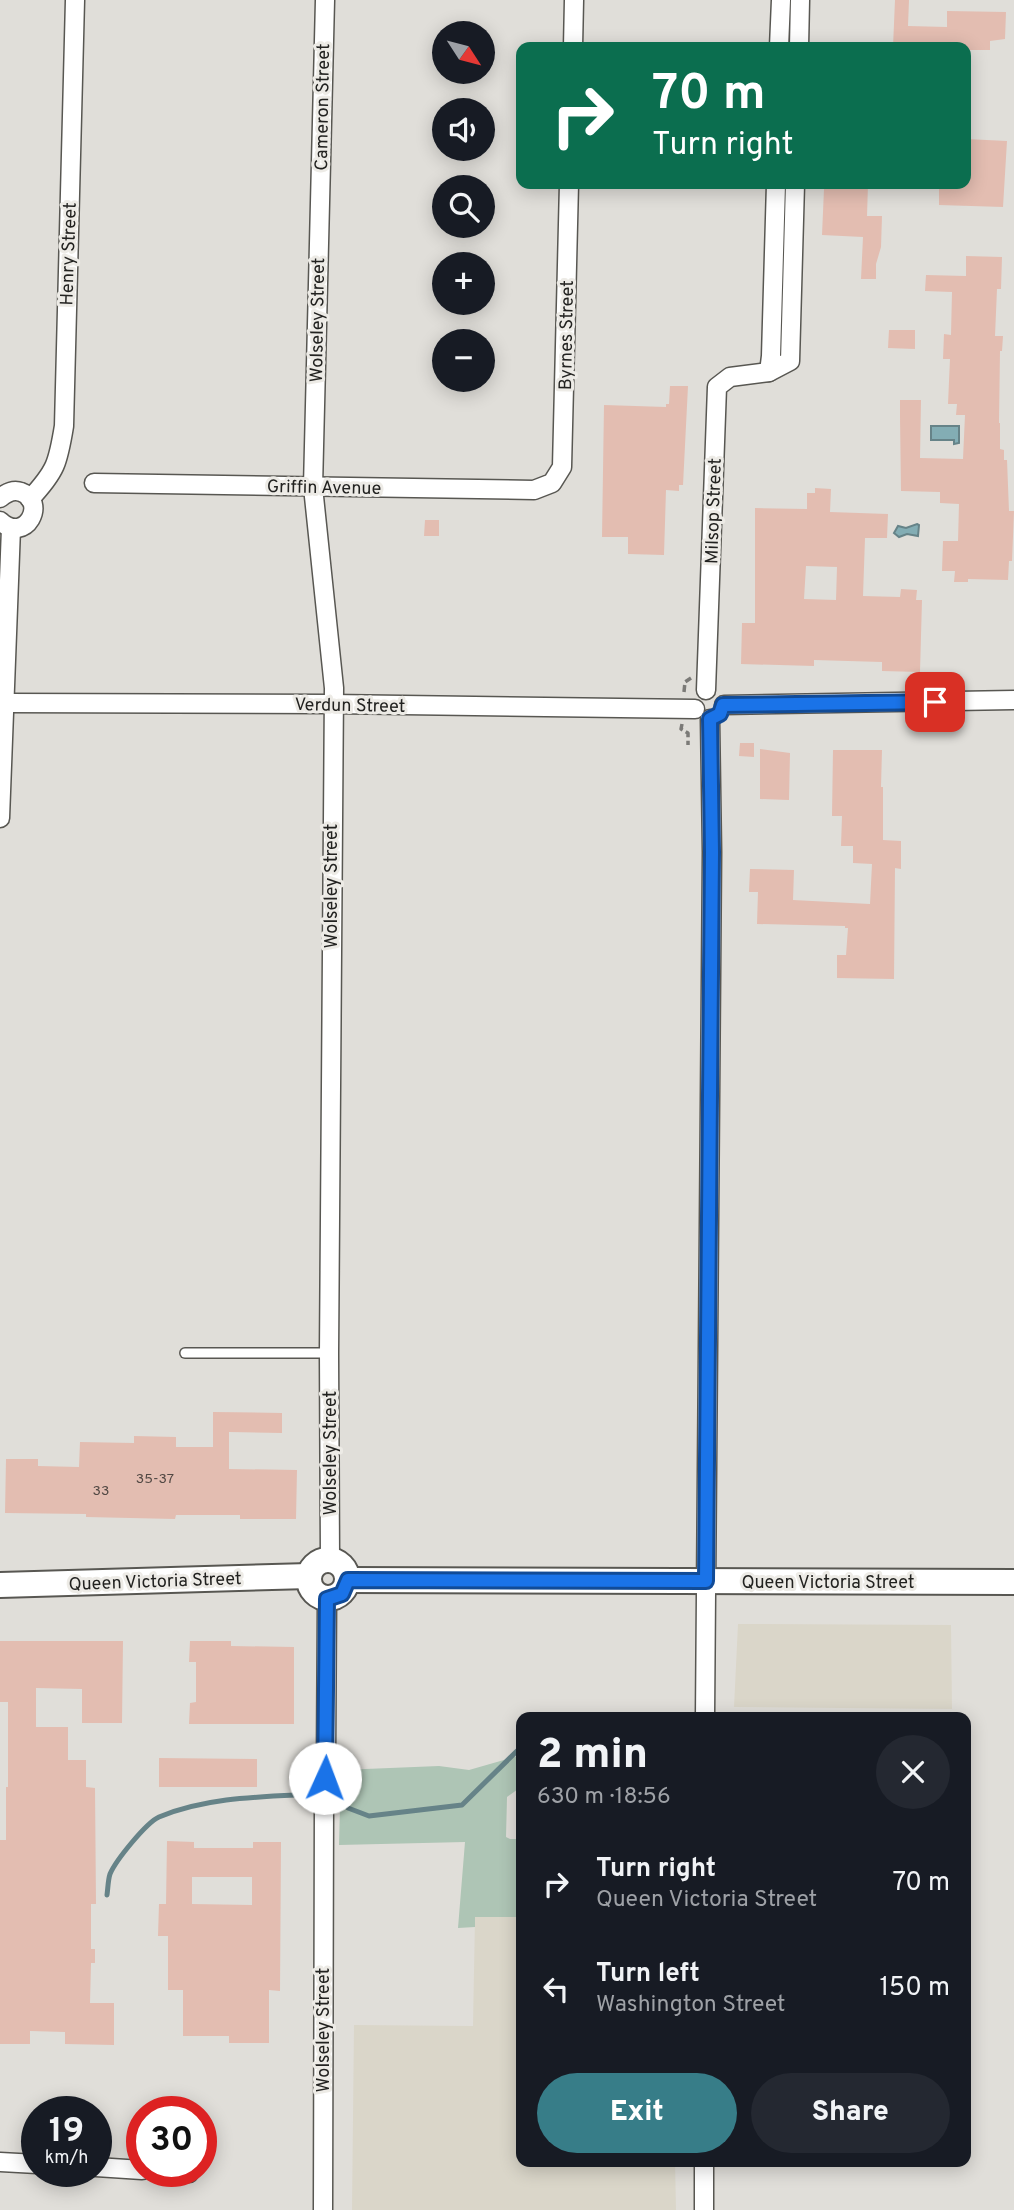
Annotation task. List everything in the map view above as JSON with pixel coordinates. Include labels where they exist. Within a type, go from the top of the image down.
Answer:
[{"type":"main road","points":[[330,1560],[342,1565],[348,1580],[342,1594],[327,1599],[316,1595],[312,1590],[309,1576],[318,1563],[330,1560]]},
{"type":"main road","name":"Queen Victoria Street","points":[[0,1585],[309,1576]]},
{"type":"main road","name":"Queen Victoria Street","points":[[348,1580],[1014,1582]]},
{"type":"street","name":"Henry Street","points":[[30,499],[56,466],[64,426],[75,0]]},
{"type":"street","name":"Cameron Street","points":[[319,214],[325,0]]},
{"type":"street","points":[[573,42],[574,0]]},
{"type":"street","points":[[779,42],[781,0]]},
{"type":"street","points":[[799,42],[800,0]]},
{"type":"street","name":"Byrnes Street","points":[[552,483],[562,467],[569,189]]},
{"type":"street","points":[[769,372],[776,189]]},
{"type":"street","points":[[769,372],[790,361],[795,189]]},
{"type":"street","name":"Wolseley Street","points":[[319,214],[313,487],[334,688],[330,1560]]},
{"type":"street","name":"Milsop Street","points":[[706,690],[717,387],[730,377],[769,372]]},
{"type":"street","name":"Griffin Avenue","points":[[94,482],[534,490],[552,483]]},
{"type":"street","points":[[0,498],[15,491],[26,495],[34,509],[30,520],[22,527],[6,525],[6,703],[0,818]]},
{"type":"street","points":[[703,714],[720,714],[723,705],[717,692],[706,690],[698,694],[695,702],[703,714],[712,866],[705,1712]]},
{"type":"street","points":[[723,705],[1014,700]]},
{"type":"street","name":"Verdun Street","points":[[6,703],[332,704],[703,714]]},
{"type":"street","name":"Wolseley Street","points":[[323,2210],[327,1599]]},
{"type":"street","points":[[0,2162],[21,2163]]},
{"type":"street","points":[[704,2167],[704,2210]]},
{"type":"lane","points":[[186,1353],[329,1353]]},
{"type":"path","points":[[681,729],[688,733],[688,745]]},
{"type":"shaded area","points":[[738,1624],[951,1625],[952,1709],[734,1707]]},
{"type":"shaded area","points":[[475,1917],[516,1917],[516,2167],[675,2167],[676,2210],[352,2210],[354,2025],[473,2026]]},
{"type":"green space","points":[[516,1757],[516,1791],[507,1797],[506,1837],[516,1839],[516,1917],[475,1917],[475,1927],[458,1928],[465,1842],[339,1845],[341,1770],[439,1766],[469,1770]]},
{"type":"water","points":[[931,426],[959,426],[959,443],[954,444],[954,440],[931,440]]},
{"type":"water","points":[[917,524],[918,536],[907,534],[899,537],[894,533],[898,526],[906,528]]},
{"type":"building","points":[[895,0],[909,0],[908,26],[947,27],[947,11],[1006,12],[1005,39],[990,41],[990,50],[971,50],[971,42],[893,42]]},
{"type":"building","points":[[971,139],[1007,141],[1003,207],[939,205],[939,189],[971,189]]},
{"type":"building","points":[[824,189],[868,189],[867,216],[882,216],[876,279],[861,279],[863,237],[822,235]]},
{"type":"building","points":[[966,256],[1002,257],[1001,289],[997,289],[995,336],[1003,336],[1000,351],[1000,449],[1004,450],[1004,460],[1007,460],[1009,511],[1014,511],[1012,561],[1009,561],[1008,580],[968,579],[968,582],[954,582],[955,571],[942,571],[943,541],[958,541],[959,504],[940,503],[940,492],[901,491],[900,400],[921,400],[920,458],[963,459],[965,415],[956,415],[957,404],[948,404],[950,359],[943,359],[944,334],[951,335],[952,292],[925,291],[926,275],[966,276]]},
{"type":"building","points":[[889,330],[915,330],[915,349],[888,348]]},
{"type":"building","points":[[670,386],[688,386],[683,485],[679,485],[679,491],[666,490],[664,555],[628,554],[628,537],[602,537],[604,405],[666,407],[666,404],[669,404]]},
{"type":"building","points":[[815,488],[831,489],[830,512],[888,514],[887,538],[865,538],[863,596],[900,597],[901,589],[917,590],[916,600],[922,600],[920,672],[882,671],[882,662],[814,660],[814,666],[741,664],[742,623],[755,623],[755,508],[807,509],[807,493],[815,493]],"holes":[[[806,566],[837,567],[836,600],[804,599]]]},
{"type":"building","points":[[425,520],[439,520],[439,536],[424,536]]},
{"type":"building","points":[[740,743],[754,743],[754,757],[739,756]]},
{"type":"building","points":[[760,749],[790,753],[789,800],[760,799]]},
{"type":"building","points":[[833,750],[882,750],[883,840],[901,841],[901,869],[895,868],[894,979],[837,978],[837,955],[846,955],[848,928],[845,926],[757,924],[758,892],[749,892],[750,869],[794,870],[793,900],[870,904],[872,864],[853,863],[853,846],[841,846],[842,816],[832,816]]},
{"type":"building","points":[[213,1412],[282,1413],[282,1433],[229,1432],[229,1469],[297,1470],[296,1519],[240,1519],[240,1515],[176,1515],[175,1519],[5,1513],[6,1459],[38,1459],[38,1466],[79,1467],[80,1442],[134,1443],[134,1436],[176,1437],[176,1447],[213,1447]]},
{"type":"building","points":[[0,1641],[123,1641],[122,1723],[82,1723],[82,1689],[36,1688],[36,1727],[68,1727],[68,1760],[86,1760],[86,1787],[95,1788],[96,1904],[91,1904],[91,1949],[95,1949],[95,1963],[91,1963],[90,2003],[114,2003],[114,2045],[65,2044],[65,2032],[30,2031],[30,2044],[0,2044],[0,1840],[6,1840],[8,1702],[0,1702]]},
{"type":"building","points":[[190,1641],[231,1641],[231,1646],[294,1647],[294,1724],[189,1724],[190,1703],[196,1702],[196,1662],[189,1662]]},
{"type":"building","points":[[159,1758],[257,1759],[257,1787],[159,1787]]},
{"type":"building","points":[[167,1841],[194,1842],[194,1848],[253,1848],[253,1842],[281,1842],[280,1991],[269,1990],[269,2043],[229,2043],[229,2036],[183,2036],[183,1990],[168,1990],[168,1936],[158,1936],[159,1904],[166,1904]],"holes":[[[192,1877],[252,1877],[252,1905],[192,1904]]]},
{"type":"waterway","points":[[348,1808],[369,1816],[462,1805],[516,1752]]},
{"type":"waterway","points":[[107,1895],[110,1874],[118,1860],[139,1834],[159,1817],[209,1803],[297,1795]]},
{"type":"route","points":[[325,1778],[327,1599],[342,1594],[348,1580],[706,1581],[712,852],[710,719],[720,714],[723,705],[935,702]]}]
